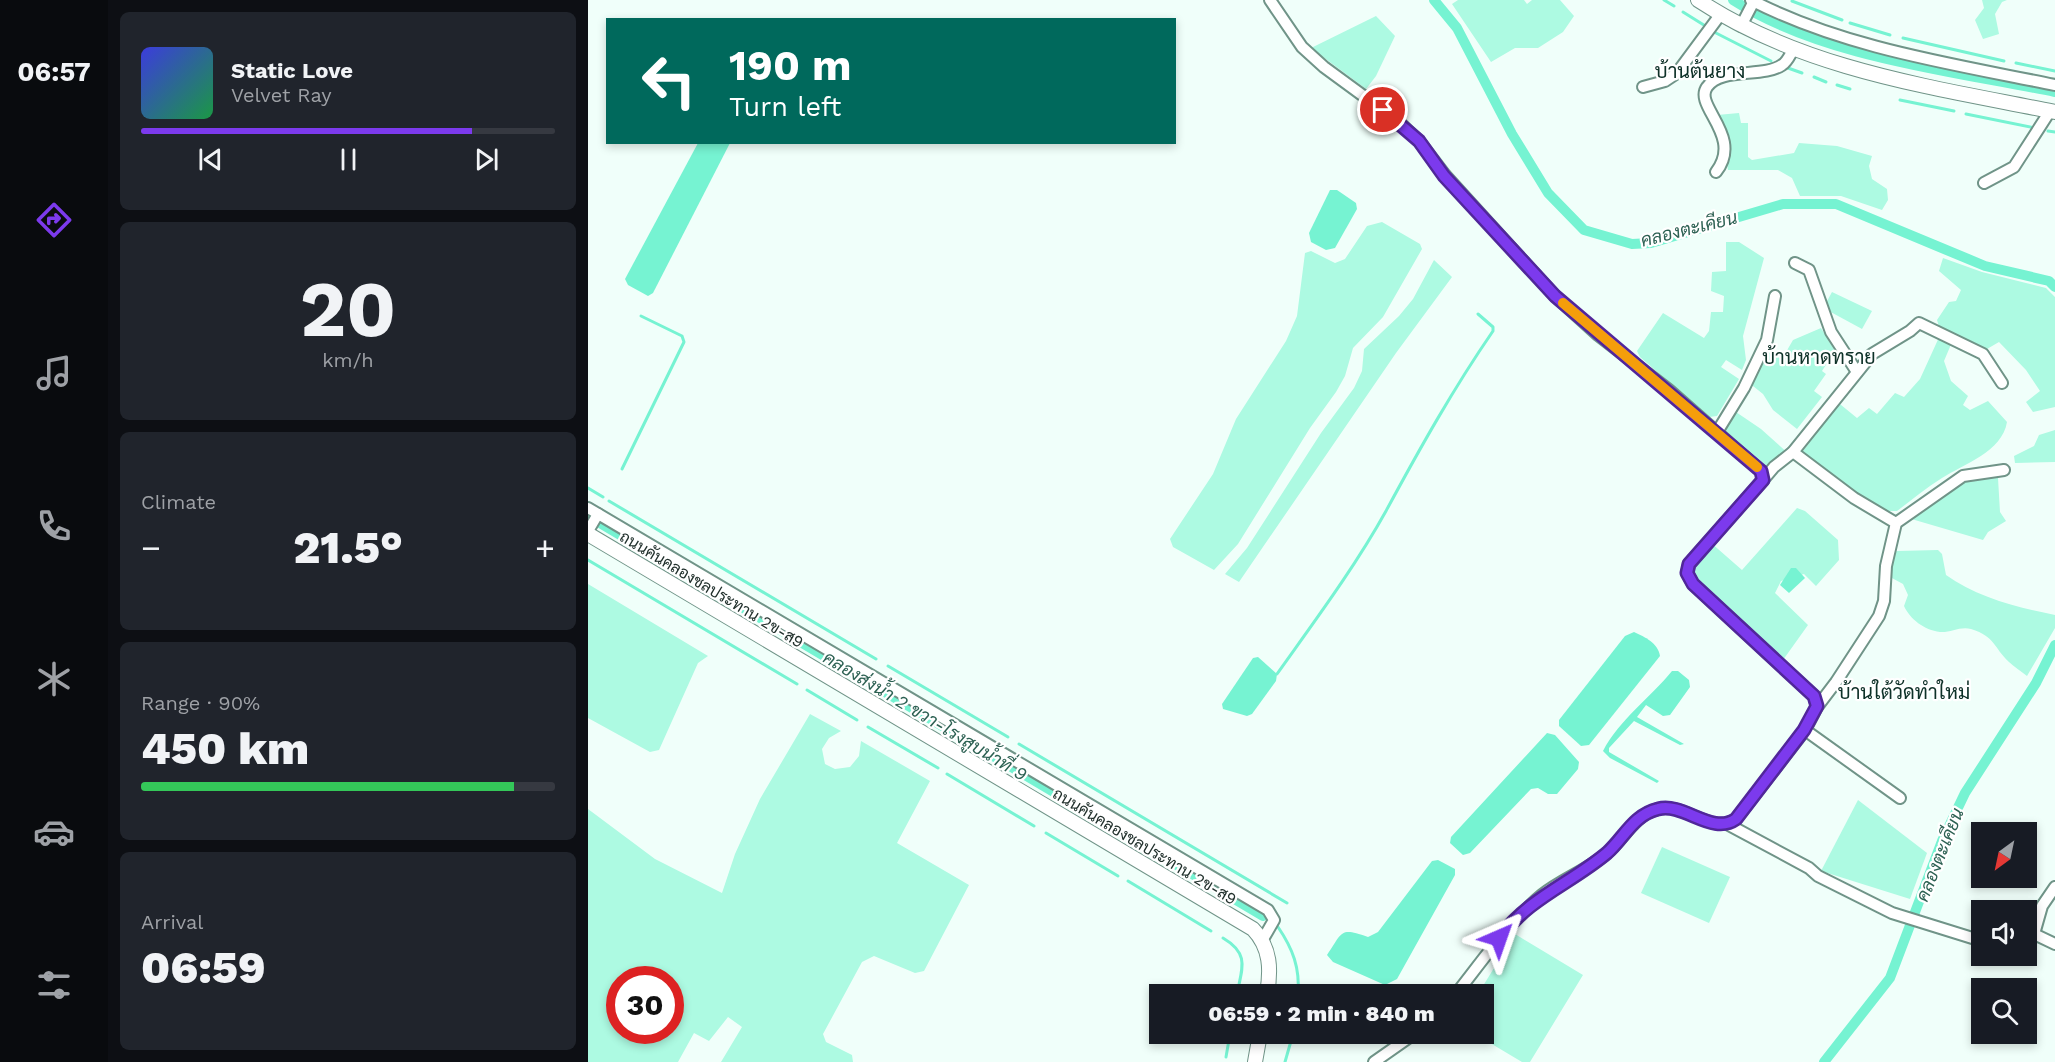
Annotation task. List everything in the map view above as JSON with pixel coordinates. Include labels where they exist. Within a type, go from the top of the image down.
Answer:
[{"type":"street","points":[[1270,0],[1302,47],[1324,67],[1399,122],[1419,141],[1444,176],[1555,296],[1717,432],[1761,471],[1763,480]]},
{"type":"street","points":[[1698,0],[1720,15],[1744,21],[1793,50],[1840,66],[2053,112],[2014,167],[1984,183]]},
{"type":"street","points":[[1744,21],[1752,2],[1866,43],[2055,84]]},
{"type":"street","points":[[1644,87],[1665,81],[1677,73],[1720,15]]},
{"type":"street","points":[[1716,172],[1723,162],[1725,147],[1705,96],[1707,87],[1714,81],[1733,75],[1766,71],[1784,65],[1793,50]]},
{"type":"street","points":[[1795,263],[1809,270],[1831,332],[1857,372]]},
{"type":"street","points":[[1717,432],[1744,388],[1767,339],[1774,296]]},
{"type":"street","points":[[1817,706],[1814,696],[1693,584],[1687,573],[1689,564],[1774,467],[1793,452],[1872,354],[1910,331],[1918,322],[1983,354],[2002,383]]},
{"type":"street","points":[[1793,452],[1854,498],[1896,523]]},
{"type":"street","points":[[1729,825],[1804,730],[1817,706],[1836,682],[1878,616],[1884,601],[1886,566],[1896,523],[1963,476],[2004,470]]},
{"type":"street","points":[[591,522],[1268,910],[1275,920],[1263,939],[1270,969],[1268,984]]},
{"type":"street","name":"ถนนคันคลองชลประทาน 2ข-ส9","points":[[591,522],[1240,921],[1263,939]]},
{"type":"street","points":[[1804,730],[1900,798]]},
{"type":"street","points":[[1464,984],[1505,930],[1524,911],[1544,894],[1608,852],[1635,821],[1646,814],[1668,808],[1729,825],[1809,868],[1818,876],[1903,917],[1934,924],[1971,937]]},
{"type":"street","points":[[2037,918],[2055,886]]},
{"type":"street","points":[[2037,938],[2055,944]]},
{"type":"street","points":[[1255,1062],[1258,1044]]},
{"type":"street","points":[[1374,1062],[1400,1044]]},
{"type":"shaded area","points":[[1458,0],[1524,0],[1527,4],[1532,0],[1560,0],[1574,16],[1563,32],[1538,48],[1515,48],[1491,62],[1452,4]]},
{"type":"shaded area","points":[[1982,0],[2007,0],[2002,2],[1995,14],[1999,34],[1983,39],[1975,20],[1984,8]]},
{"type":"shaded area","points":[[1376,16],[1395,36],[1376,76],[1366,89],[1311,48]]},
{"type":"shaded area","points":[[1739,113],[1741,123],[1748,123],[1748,157],[1752,160],[1794,153],[1799,143],[1837,146],[1872,156],[1869,166],[1872,179],[1887,189],[1888,200],[1882,210],[1841,196],[1800,196],[1792,178],[1778,170],[1728,170],[1717,115]]},
{"type":"shaded area","points":[[697,144],[729,144],[653,293],[648,296],[628,285],[625,279]]},
{"type":"shaded area","points":[[1330,190],[1337,190],[1356,203],[1357,209],[1335,248],[1326,250],[1311,242],[1309,233]]},
{"type":"shaded area","points":[[1382,222],[1420,244],[1422,249],[1383,317],[1353,348],[1345,376],[1336,392],[1310,428],[1238,544],[1214,570],[1173,547],[1170,539],[1213,474],[1236,419],[1286,341],[1297,316],[1305,253],[1311,251],[1335,263],[1345,259],[1367,226]]},
{"type":"shaded area","points":[[1726,242],[1739,242],[1764,258],[1743,336],[1746,360],[1742,370],[1726,360],[1721,367],[1739,379],[1717,416],[1709,417],[1640,357],[1637,351],[1663,313],[1704,338],[1709,331],[1711,312],[1723,312],[1724,296],[1711,291],[1712,272],[1726,271]]},
{"type":"shaded area","points":[[1943,258],[1982,272],[2046,288],[2055,297],[2055,407],[2033,412],[2026,402],[2040,391],[2026,370],[1999,342],[1987,349],[1955,335],[1944,361],[1951,381],[1968,396],[1963,405],[1970,410],[1988,401],[2007,422],[2004,432],[1998,441],[1981,456],[1936,482],[1897,511],[1887,511],[1839,482],[1802,452],[1809,443],[1803,437],[1835,400],[1857,418],[1869,408],[1877,414],[1895,393],[1904,397],[1920,379],[1941,333],[1937,320],[1949,302],[1956,301],[1961,290],[1939,271]]},
{"type":"shaded area","points":[[1434,260],[1452,277],[1396,353],[1239,582],[1225,574],[1247,548],[1321,433],[1354,388],[1362,371],[1364,349],[1399,316],[1413,299]]},
{"type":"shaded area","points":[[1832,292],[1872,311],[1862,329],[1827,310],[1826,303]]},
{"type":"shaded area","points":[[1821,328],[1835,351],[1822,371],[1826,374],[1814,391],[1822,397],[1797,429],[1773,410],[1763,394],[1748,382],[1764,350],[1782,359],[1793,340]]},
{"type":"shaded area","points":[[1733,410],[1761,429],[1790,455],[1775,473],[1722,428]]},
{"type":"shaded area","points":[[2055,430],[2055,462],[2015,463],[2014,456],[2034,446],[2039,435]]},
{"type":"shaded area","points":[[1994,474],[1998,478],[2000,512],[2006,521],[1988,532],[1983,540],[1908,518],[1967,478]]},
{"type":"shaded area","points":[[1797,508],[1805,511],[1838,540],[1839,560],[1816,586],[1804,574],[1781,581],[1775,593],[1808,625],[1783,660],[1692,573],[1692,562],[1710,542],[1742,570]]},
{"type":"shaded area","points":[[1938,550],[1942,554],[1946,575],[1958,583],[1998,601],[2055,615],[2055,628],[2027,676],[2009,662],[1985,635],[1967,628],[1944,632],[1934,631],[1918,623],[1907,611],[1904,606],[1908,595],[1903,584],[1890,577],[1890,555],[1897,551]]},
{"type":"shaded area","points":[[1791,568],[1796,568],[1805,578],[1789,593],[1780,585]]},
{"type":"shaded area","points":[[588,584],[708,656],[698,663],[659,750],[650,752],[588,718]]},
{"type":"shaded area","points":[[1634,632],[1654,644],[1660,656],[1589,745],[1581,746],[1559,726],[1559,720],[1625,636]]},
{"type":"shaded area","points":[[1258,657],[1277,674],[1276,681],[1252,714],[1247,716],[1223,709],[1222,704],[1253,658]]},
{"type":"shaded area","points":[[1672,671],[1678,671],[1689,680],[1690,687],[1670,715],[1663,716],[1646,705],[1637,717],[1684,744],[1680,745],[1634,721],[1609,748],[1609,752],[1659,781],[1657,783],[1610,758],[1603,751],[1617,729]]},
{"type":"shaded area","points":[[810,714],[841,731],[829,738],[822,749],[825,764],[835,769],[850,767],[859,756],[861,741],[930,781],[897,843],[969,885],[924,971],[915,973],[874,956],[862,962],[823,1034],[826,1042],[852,1055],[853,1062],[721,1062],[742,1027],[728,1017],[709,1041],[694,1033],[678,1062],[588,1062],[588,809],[655,859],[722,893],[735,854],[760,799]]},
{"type":"shaded area","points":[[1547,733],[1555,735],[1579,762],[1578,769],[1557,794],[1548,794],[1538,788],[1531,789],[1470,853],[1463,855],[1450,843],[1451,837]]},
{"type":"shaded area","points":[[1858,800],[1927,853],[1910,899],[1821,871]]},
{"type":"shaded area","points":[[1662,847],[1730,877],[1709,923],[1641,893]]},
{"type":"shaded area","points":[[1438,860],[1455,869],[1455,875],[1397,979],[1383,984],[1333,962],[1327,955],[1339,937],[1347,932],[1368,937],[1378,932],[1432,861]]},
{"type":"shaded area","points":[[1515,934],[1583,975],[1530,1062],[1522,1062],[1492,1044],[1494,1044],[1494,984],[1484,984]]},
{"type":"waterway","name":"คลองตะเคียน","points":[[1434,0],[1457,28],[1512,134],[1548,193],[1584,230],[1632,244],[1651,243],[1783,204],[1836,204],[1985,266],[2049,281],[2055,287]]},
{"type":"waterway","points":[[1664,0],[1674,6]]},
{"type":"waterway","points":[[1733,0],[1768,19],[1847,49],[1931,69],[2055,92]]},
{"type":"waterway","points":[[1792,1],[1842,20]]},
{"type":"waterway","points":[[1683,12],[1707,27]]},
{"type":"waterway","points":[[1850,23],[1890,35]]},
{"type":"waterway","points":[[1714,32],[1771,61]]},
{"type":"waterway","points":[[1903,38],[2004,61]]},
{"type":"waterway","points":[[2016,63],[2055,71]]},
{"type":"waterway","points":[[1788,68],[1802,73]]},
{"type":"waterway","points":[[1814,77],[1826,82]]},
{"type":"waterway","points":[[1837,85],[1850,89]]},
{"type":"waterway","points":[[1900,100],[1954,111]]},
{"type":"waterway","points":[[1966,114],[2035,128]]},
{"type":"waterway","points":[[2048,131],[2055,132]]},
{"type":"waterway","points":[[1277,674],[1361,553],[1437,420],[1493,331],[1493,327],[1478,314]]},
{"type":"waterway","points":[[622,469],[684,342],[682,336],[641,316]]},
{"type":"waterway","points":[[588,488],[603,497]]},
{"type":"waterway","points":[[609,501],[876,659]]},
{"type":"waterway","name":"คลองส่งน้ำ 2 ขวา-โรงสูบน้ำที่ 9","points":[[588,516],[1263,916]]},
{"type":"waterway","points":[[588,560],[797,684]]},
{"type":"waterway","name":"คลองตะเคียน","points":[[1824,1062],[1890,978],[1942,841],[1965,793],[2036,683],[2055,645]]},
{"type":"waterway","points":[[888,666],[1008,737]]},
{"type":"waterway","points":[[807,690],[857,720]]},
{"type":"waterway","points":[[868,727],[938,768]]},
{"type":"waterway","points":[[1019,744],[1287,903]]},
{"type":"waterway","points":[[947,774],[1034,826]]},
{"type":"waterway","points":[[1046,833],[1118,876]]},
{"type":"waterway","points":[[1128,881],[1211,931]]},
{"type":"waterway","points":[[1278,927],[1294,959],[1298,984]]},
{"type":"waterway","points":[[1223,938],[1232,944],[1241,956],[1242,969],[1239,984]]},
{"type":"waterway","points":[[1226,1057],[1228,1044]]},
{"type":"waterway","points":[[1285,1062],[1290,1044]]},
{"type":"slow traffic","points":[[1563,303],[1598,335],[1669,390],[1757,467]]},
{"type":"district","name":"บ้านต้นยาง","points":[[1700,71]]},
{"type":"district","name":"บ้านหาดทราย","points":[[1819,357]]},
{"type":"district","name":"บ้านใต้วัดทำใหม่","points":[[1904,692]]},
{"type":"route","points":[[1383,110],[1419,141],[1444,176],[1555,296],[1598,335],[1669,390],[1761,471],[1763,480],[1689,564],[1687,573],[1693,584],[1814,696],[1817,706],[1804,730],[1729,825],[1668,808],[1646,814],[1635,821],[1608,852],[1544,894],[1524,911],[1499,938]]}]
